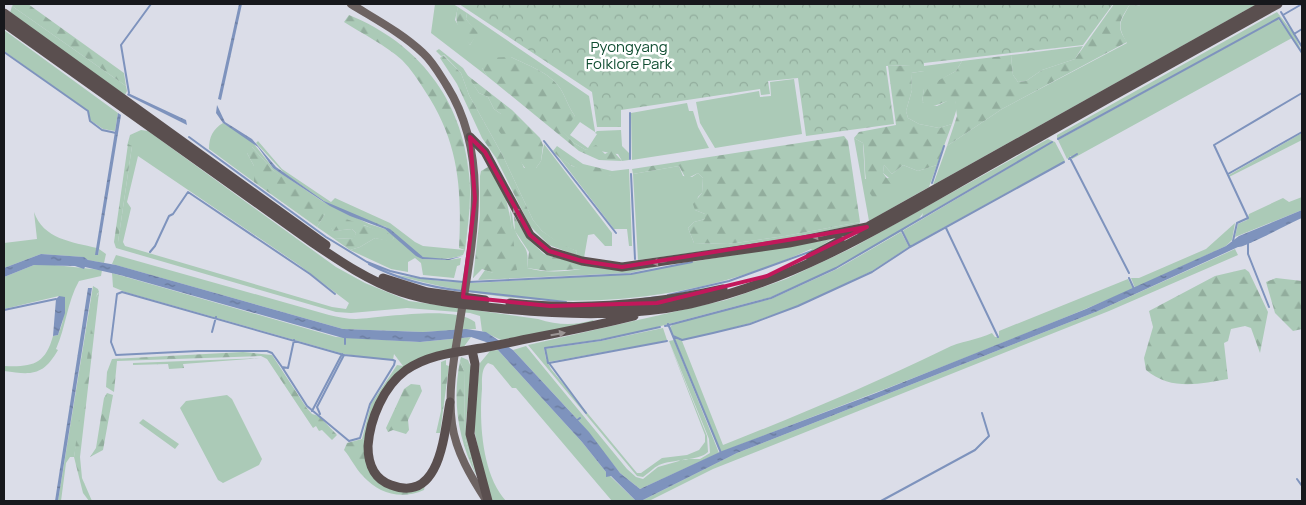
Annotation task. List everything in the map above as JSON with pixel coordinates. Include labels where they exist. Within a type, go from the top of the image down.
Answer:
[{"type":"highway","points":[[4,13],[348,260],[401,285],[427,292],[550,306],[589,308],[657,303],[733,287],[767,276],[867,227],[1266,4]]},
{"type":"highway","points":[[450,402],[437,464],[430,477],[423,483],[408,488],[394,486],[378,478],[372,471],[369,459],[369,438],[378,408],[385,393],[404,372],[428,358],[576,331],[733,292],[795,270],[825,256],[1278,4]]},
{"type":"highway","points":[[4,23],[313,243],[366,277],[399,291],[427,299],[551,314],[627,313],[663,309]]},
{"type":"highway","points":[[470,137],[485,152],[530,236],[549,252],[588,263],[602,266],[631,266],[789,242],[867,227]]},
{"type":"highway","points":[[472,350],[475,364],[470,434],[488,501]]},
{"type":"main road","points":[[351,4],[406,38],[424,54],[458,103],[470,137],[474,162],[475,199],[467,273],[453,365],[450,402],[457,444],[474,480],[488,501]]},
{"type":"highlighted area","points":[[470,137],[485,152],[530,235],[549,251],[582,261],[622,267],[867,227],[767,276],[657,303],[550,306],[463,297],[475,199]]},
{"type":"green space","points":[[14,4],[28,4],[124,73],[126,86],[12,6]]},
{"type":"green space","points":[[435,4],[453,4],[458,7],[455,20],[470,45],[477,33],[466,19],[467,13],[589,96],[595,132],[580,122],[570,135],[588,148],[597,131],[621,130],[622,146],[629,153],[629,160],[622,161],[618,154],[586,150],[574,143],[556,126],[575,116],[560,88],[544,74],[511,57],[482,68],[487,76],[431,33]]},
{"type":"green space","name":"Pyongyang Folklore Park","points":[[459,4],[1113,4],[1083,45],[924,63],[924,71],[911,73],[910,65],[886,66],[894,124],[806,136],[798,78],[768,81],[770,94],[761,95],[760,89],[621,110],[621,127],[597,127],[592,92]]},
{"type":"green space","points":[[1114,4],[1130,4],[1120,23],[1121,31],[1127,42],[1002,109],[947,146],[957,116],[955,101],[936,105],[922,102],[924,88],[956,71],[962,61],[1011,55],[1013,75],[1018,82],[1026,81],[1042,70],[1075,59]]},
{"type":"green space","points":[[1130,4],[1137,6],[1144,4],[1257,4],[933,185],[947,146],[1002,109],[1127,43],[1120,27]]},
{"type":"green space","points":[[12,6],[126,86],[127,91],[125,95],[10,13]]},
{"type":"green space","points":[[458,7],[467,13],[466,19],[478,33],[470,45],[460,32],[457,23]]},
{"type":"green space","points":[[1277,12],[1294,34],[1302,52],[1279,18],[1057,139],[1057,135]]},
{"type":"green space","points":[[349,15],[374,27],[396,41],[432,77],[446,98],[457,121],[465,147],[469,174],[470,202],[465,250],[459,248],[460,206],[456,166],[445,129],[436,110],[405,63],[388,49],[344,22]]},
{"type":"green space","points":[[1278,19],[1292,38],[1072,159],[1071,156],[1067,159],[1058,140]]},
{"type":"green space","points":[[4,30],[118,113],[115,131],[103,129],[90,120],[88,111],[4,51]]},
{"type":"green space","points":[[1083,46],[1075,59],[1042,70],[1026,81],[1018,82],[1013,75],[1011,55]]},
{"type":"green space","points":[[439,49],[463,68],[479,93],[488,97],[494,109],[501,114],[524,168],[536,168],[541,161],[544,144],[612,233],[612,246],[605,246],[594,234],[588,235],[584,258],[576,255],[577,251],[561,245],[542,231],[533,220],[503,156],[469,95],[461,73],[444,55],[441,56],[436,51]]},
{"type":"green space","points":[[443,55],[461,73],[469,95],[503,156],[533,220],[542,231],[561,244],[577,251],[576,255],[549,245],[530,226],[496,158],[482,138],[457,84],[440,58]]},
{"type":"green space","points":[[511,57],[544,74],[560,88],[575,116],[569,124],[557,126],[574,143],[586,150],[596,145],[605,154],[612,150],[622,161],[599,160],[579,151],[487,76],[482,68],[483,58]]},
{"type":"green space","points":[[962,61],[956,71],[924,89],[922,102],[937,106],[949,100],[955,100],[957,108],[952,124],[939,128],[919,124],[908,118],[906,111],[912,90],[911,73],[924,71],[924,66]]},
{"type":"green space","points":[[911,65],[912,90],[906,111],[908,118],[919,124],[939,128],[952,124],[937,165],[918,171],[903,165],[892,174],[884,165],[883,173],[895,189],[893,197],[882,200],[875,199],[870,193],[867,184],[863,143],[854,138],[859,132],[896,125],[888,66]]},
{"type":"green space","points":[[467,75],[512,110],[540,138],[543,145],[541,161],[536,168],[525,168],[494,124],[501,114],[494,109],[488,97],[479,93]]},
{"type":"green space","points":[[794,79],[802,134],[715,148],[700,123],[696,102],[759,91],[760,97],[771,96],[770,82]]},
{"type":"green space","points":[[687,103],[689,111],[693,111],[698,127],[709,148],[632,160],[631,113]]},
{"type":"green space","points":[[223,123],[250,139],[273,168],[322,201],[369,224],[385,229],[422,259],[449,260],[461,258],[454,278],[423,275],[421,263],[415,258],[408,262],[408,272],[391,269],[350,250],[360,247],[375,238],[391,241],[394,238],[364,225],[330,225],[333,231],[352,229],[356,233],[354,239],[333,238],[317,227],[325,214],[273,170],[252,147],[247,153],[254,166],[254,182],[209,149],[212,134]]},
{"type":"green space","points":[[141,130],[148,131],[336,267],[365,283],[409,301],[538,319],[559,324],[572,324],[593,320],[595,323],[501,340],[482,331],[480,316],[470,313],[407,308],[351,313],[336,312],[116,248],[114,242],[118,242],[132,146],[127,146],[130,135]],"holes":[[[138,156],[299,265],[349,303],[346,309],[332,307],[125,246],[123,242],[131,208],[127,202]]]},
{"type":"green space","points":[[1302,133],[1302,140],[1229,177],[1229,175]]},
{"type":"green space","points":[[844,136],[848,141],[860,222],[785,236],[728,244],[694,243],[688,228],[694,222],[705,219],[705,214],[695,210],[693,204],[702,193],[703,178],[698,173],[686,179],[679,166],[633,174],[632,169]]},
{"type":"green space","points":[[854,138],[863,143],[865,179],[889,178],[883,173],[884,165],[892,174],[903,165],[918,171],[937,165],[929,187],[869,221]]},
{"type":"green space","points":[[1048,139],[1055,142],[1065,161],[910,246],[904,230],[1049,144],[922,217],[923,213],[918,220],[902,231],[836,268],[771,297],[627,335],[544,348],[546,359],[551,369],[637,473],[641,473],[662,458],[687,455],[699,450],[705,442],[705,435],[669,342],[707,436],[708,452],[699,457],[665,463],[657,466],[643,477],[637,476],[528,345],[726,300],[786,279],[852,248]]},
{"type":"green space","points":[[258,141],[282,169],[331,202],[335,198],[390,223],[423,246],[465,250],[463,255],[440,259],[418,255],[386,227],[351,215],[324,201],[284,173],[256,143]]},
{"type":"green space","points":[[128,144],[132,146],[118,242],[114,242]]},
{"type":"green space","points":[[247,146],[252,147],[273,170],[323,208],[325,214],[317,227],[254,182],[254,166],[247,153]]},
{"type":"green space","points":[[557,146],[583,164],[612,171],[612,176],[588,172],[572,166],[553,151]]},
{"type":"green space","points":[[558,156],[572,166],[612,176],[612,171],[629,169],[632,246],[629,246],[627,229],[614,229]]},
{"type":"green space","points":[[679,166],[683,176],[692,177],[698,173],[703,178],[702,193],[698,197],[695,210],[705,214],[705,219],[694,222],[688,228],[694,243],[728,244],[860,222],[859,224],[770,242],[638,260],[633,174]]},
{"type":"green space","points":[[488,167],[496,175],[502,186],[506,200],[510,215],[517,270],[493,273],[482,269],[473,278],[480,215],[480,176],[481,171]]},
{"type":"green space","points":[[1302,197],[1302,210],[1235,237],[1238,224],[1247,220],[1249,214],[1283,198],[1289,202]]},
{"type":"green space","points":[[510,210],[515,230],[526,250],[527,268],[554,272],[581,269],[583,265],[620,270],[666,265],[630,273],[478,280],[485,270],[493,273],[512,235]]},
{"type":"green space","points":[[34,212],[38,221],[51,234],[68,241],[97,248],[96,255],[98,255],[99,249],[106,254],[104,263],[88,260],[83,257],[41,254],[4,268],[4,243],[37,239]]},
{"type":"green space","points":[[514,216],[527,238],[544,254],[583,265],[582,269],[548,271],[527,268],[529,252],[515,231]]},
{"type":"green space","points":[[346,219],[389,234],[394,238],[391,242],[375,238],[360,247],[350,250],[333,238],[353,239],[356,233],[352,229],[333,231],[329,225]]},
{"type":"green space","points":[[1235,223],[1232,240],[1226,246],[1135,288],[1131,278],[1139,278],[1206,249]]},
{"type":"green space","points":[[901,232],[909,247],[872,271],[798,306],[750,323],[713,333],[682,340],[673,336],[670,327],[675,323],[771,299],[837,269]]},
{"type":"green space","points":[[832,239],[813,251],[811,249],[761,269],[710,284],[658,295],[606,300],[554,300],[501,296],[449,288],[396,275],[474,283],[631,274]]},
{"type":"green space","points":[[1235,249],[1238,255],[1109,311],[713,469],[649,501],[641,501],[737,453],[1098,311]]},
{"type":"green space","points":[[116,255],[329,315],[356,319],[435,313],[451,314],[465,317],[475,322],[476,329],[423,332],[343,329],[112,264]]},
{"type":"green space","points":[[45,264],[102,270],[101,276],[79,281],[69,306],[56,349],[58,350],[53,359],[36,372],[4,371],[4,366],[30,365],[36,362],[46,353],[53,336],[58,335],[63,316],[59,296],[4,309],[4,277],[34,265]]},
{"type":"green space","points":[[1245,269],[1249,272],[1268,312],[1260,353],[1251,328],[1245,326],[1231,329],[1228,341],[1224,343],[1228,379],[1196,384],[1176,383],[1165,381],[1146,370],[1144,358],[1153,327],[1149,311],[1215,276]]},
{"type":"green space","points":[[112,273],[336,337],[420,342],[471,337],[463,348],[394,377],[366,440],[362,439],[371,404],[397,365],[403,366],[394,354],[393,360],[387,360],[344,354],[125,292],[113,287]]},
{"type":"green space","points":[[1276,278],[1302,281],[1302,329],[1293,331],[1275,313],[1266,282]]},
{"type":"green space","points":[[1128,279],[1133,289],[979,352],[721,452],[674,337],[682,341],[723,445],[836,399],[951,346],[992,333],[995,337],[999,337],[999,331]]},
{"type":"green space","points":[[93,286],[99,292],[97,294],[74,457],[70,457],[66,463],[61,501],[58,501]]},
{"type":"green space","points":[[99,292],[80,457],[82,478],[92,501],[89,501],[83,493],[74,457],[95,299]]},
{"type":"green space","points":[[663,328],[667,340],[548,362],[545,349],[601,341]]},
{"type":"green space","points":[[674,340],[719,453],[640,489],[620,473],[578,420],[580,418],[577,419],[513,350],[526,346],[627,469],[636,477],[643,479],[658,467],[686,459],[700,459],[710,453],[709,439],[669,341]]},
{"type":"green space","points":[[498,350],[582,442],[606,472],[636,501],[612,501],[516,388],[512,388],[493,365],[488,363],[484,368],[482,378],[481,417],[484,448],[492,477],[506,501],[493,501],[488,492],[473,425],[480,363],[490,351]]},
{"type":"green space","points":[[243,352],[272,355],[306,407],[312,414],[319,416],[337,435],[332,440],[322,430],[319,431],[316,426],[313,428],[267,359],[261,356],[117,361],[114,392],[106,387],[107,372],[112,359]]},
{"type":"green space","points":[[461,357],[468,360],[471,367],[466,422],[477,477],[465,439],[464,371],[460,361]]},
{"type":"green space","points":[[261,358],[183,364],[184,368],[169,369],[168,364],[133,365],[133,363]]},
{"type":"green space","points":[[446,360],[446,365],[449,366],[440,433],[436,433],[441,411],[441,362]]},
{"type":"green space","points":[[460,361],[464,371],[465,439],[476,475],[465,448],[458,420],[457,391]]},
{"type":"green space","points":[[411,384],[420,385],[422,391],[408,420],[409,430],[406,434],[393,430],[388,432],[386,428],[404,389]]},
{"type":"green space","points":[[107,393],[113,395],[103,450],[90,457],[96,448],[104,398]]},
{"type":"green space","points":[[227,395],[232,399],[262,459],[259,465],[223,483],[218,480],[180,408],[186,401]]},
{"type":"green space","points":[[143,419],[179,444],[175,449],[139,423]]},
{"type":"green space","points":[[362,439],[366,440],[366,450],[385,485],[425,485],[424,490],[407,495],[391,494],[369,482],[360,473],[344,450],[347,443]]},
{"type":"water","points":[[239,4],[242,4],[221,100],[218,99]]},
{"type":"water","points":[[128,93],[186,120],[187,125],[127,95]]},
{"type":"water","points":[[217,105],[225,122],[252,139],[276,167],[324,201],[390,229],[423,257],[448,259],[463,256],[449,260],[422,259],[385,229],[350,216],[330,206],[273,168],[258,147],[223,123],[216,113]]},
{"type":"water","points":[[118,113],[121,115],[98,255],[95,255]]},
{"type":"water","points":[[1302,210],[1302,218],[1098,311],[737,453],[641,501],[636,501],[611,476],[606,477],[606,472],[582,442],[498,350],[486,342],[471,337],[420,342],[343,338],[120,275],[85,267],[84,269],[75,266],[34,265],[4,277],[4,268],[41,254],[84,257],[88,260],[116,265],[343,329],[423,332],[466,329],[486,332],[513,350],[589,432],[620,473],[640,489],[722,451],[876,393],[1086,309],[1226,246],[1239,236]]},
{"type":"water","points":[[88,288],[92,288],[58,501],[55,501]]},
{"type":"water","points":[[59,296],[65,297],[65,313],[58,335],[53,336],[56,299]]},
{"type":"waterway","points":[[129,93],[121,45],[151,4]]},
{"type":"waterway","points":[[1283,15],[1302,4]]},
{"type":"waterway","points":[[1281,12],[1302,47]]},
{"type":"waterway","points":[[1058,139],[1279,18],[1302,53]]},
{"type":"waterway","points":[[1294,34],[1302,29]]},
{"type":"waterway","points":[[4,52],[88,111],[90,121],[102,130],[116,133]]},
{"type":"waterway","points":[[1233,241],[1237,223],[1248,218],[1214,145],[1302,93]]},
{"type":"waterway","points":[[630,113],[630,159]]},
{"type":"waterway","points":[[1228,174],[1302,132]]},
{"type":"waterway","points":[[189,137],[326,237],[367,262],[390,271],[420,278],[464,282]]},
{"type":"waterway","points":[[544,141],[616,233]]},
{"type":"waterway","points":[[665,326],[771,298],[836,268],[1052,142]]},
{"type":"waterway","points":[[932,183],[944,146]]},
{"type":"waterway","points":[[1069,159],[1077,154]]},
{"type":"waterway","points":[[1070,158],[1129,273]]},
{"type":"waterway","points":[[673,336],[682,340],[713,333],[750,324],[798,306],[872,272],[910,247],[1064,162]]},
{"type":"waterway","points":[[631,174],[635,259]]},
{"type":"waterway","points":[[150,252],[155,246],[169,216],[173,214],[188,192],[310,274],[335,294]]},
{"type":"waterway","points":[[946,228],[998,337]]},
{"type":"waterway","points":[[902,231],[910,247]]},
{"type":"waterway","points":[[1248,243],[1248,254],[1269,307]]},
{"type":"waterway","points":[[668,295],[729,281],[812,251]]},
{"type":"waterway","points":[[469,282],[631,274],[692,262]]},
{"type":"waterway","points":[[369,264],[414,282],[462,291]]},
{"type":"waterway","points":[[1129,278],[1134,289]]},
{"type":"waterway","points":[[467,291],[566,302]]},
{"type":"waterway","points":[[122,292],[344,355],[393,360],[395,361],[394,365],[370,404],[360,438],[349,441],[307,406],[272,353],[267,351],[198,351],[116,355],[111,342],[117,294],[122,292]]},
{"type":"waterway","points":[[643,299],[658,297]]},
{"type":"waterway","points":[[4,310],[56,299]]},
{"type":"waterway","points":[[212,332],[216,317]]},
{"type":"waterway","points":[[668,324],[721,453]]},
{"type":"waterway","points":[[548,363],[545,348],[601,340],[660,327]]},
{"type":"waterway","points":[[345,336],[345,344]]},
{"type":"waterway","points":[[282,367],[288,368],[294,340]]},
{"type":"waterway","points":[[586,413],[549,363],[667,341]]},
{"type":"waterway","points":[[312,411],[342,354]]},
{"type":"waterway","points":[[320,414],[317,407],[344,355]]},
{"type":"waterway","points":[[881,501],[975,450],[989,436],[982,413]]},
{"type":"waterway","points":[[576,421],[580,418]]},
{"type":"waterway","points":[[1297,479],[1302,486]]}]
